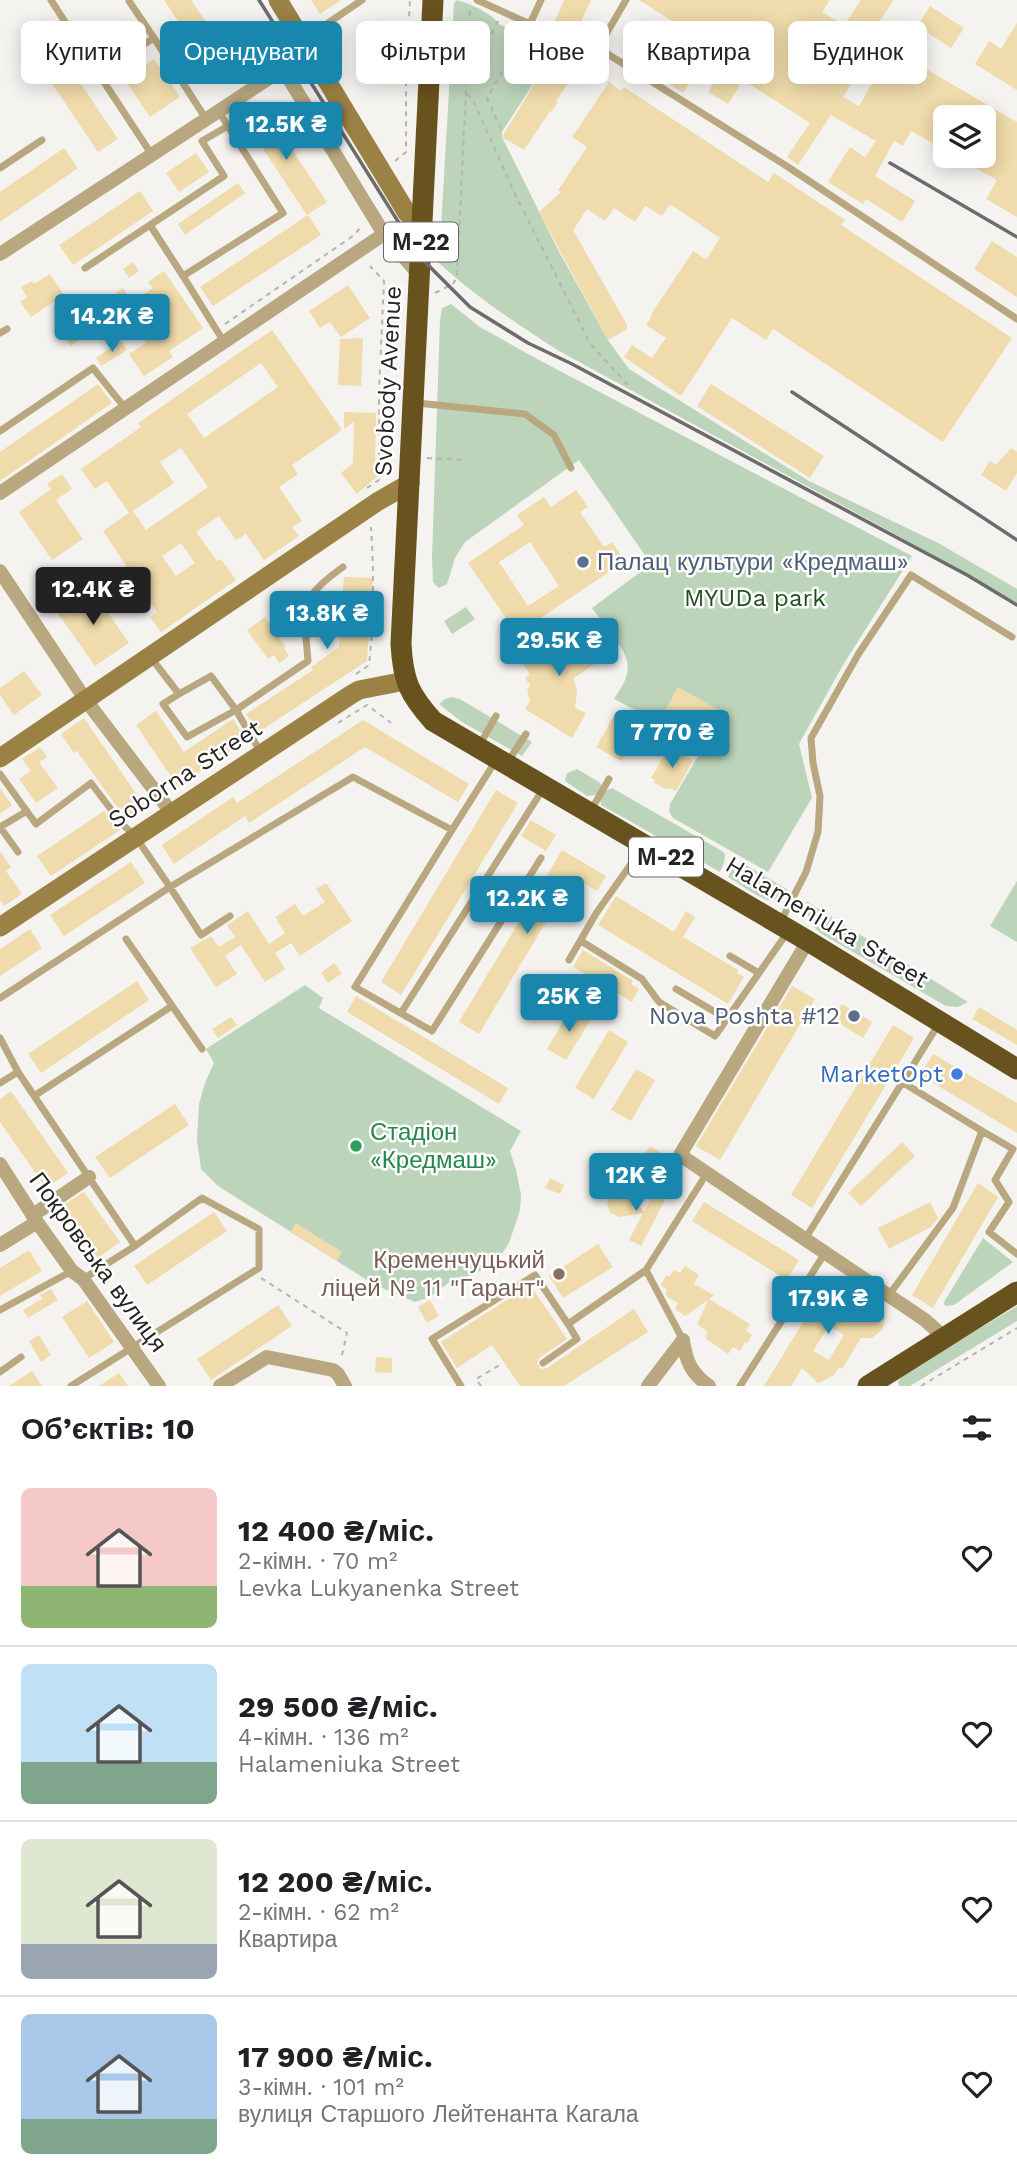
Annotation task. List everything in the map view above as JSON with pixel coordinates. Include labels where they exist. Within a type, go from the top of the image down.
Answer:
[{"type":"highway","name":"Svobody Avenue","points":[[405,681],[401,645],[433,0]]},
{"type":"highway","name":"Halameniuka Street","points":[[405,681],[415,701],[433,721],[808,940],[1017,1069]]},
{"type":"highway","points":[[878,1383],[1017,1292]]},
{"type":"street","points":[[278,0],[291,21]]},
{"type":"street","points":[[0,254],[283,69],[384,233],[420,276]]},
{"type":"street","points":[[329,84],[407,213],[423,215]]},
{"type":"street","points":[[0,493],[384,233]]},
{"type":"street","points":[[0,758],[377,502],[410,483]]},
{"type":"street","points":[[0,571],[85,699],[171,812]]},
{"type":"street","name":"Soborna Street","points":[[0,927],[352,694],[359,690],[405,681]]},
{"type":"street","points":[[808,940],[680,1155],[925,1320],[945,1338]]},
{"type":"street","name":"Покровська вулиця","points":[[0,1164],[35,1219],[159,1386]]},
{"type":"street","points":[[0,1245],[89,1177]]},
{"type":"street","points":[[648,1386],[683,1340]]},
{"type":"street","points":[[683,1340],[695,1376],[709,1386]]},
{"type":"street","points":[[231,1383],[267,1357],[333,1370],[341,1380]]},
{"type":"lane","points":[[51,0],[65,21]]},
{"type":"lane","points":[[331,21],[362,0]]},
{"type":"lane","points":[[475,0],[525,21]]},
{"type":"lane","points":[[531,21],[541,0]]},
{"type":"lane","points":[[609,29],[626,0]]},
{"type":"lane","points":[[129,1],[212,116],[228,126],[284,213],[183,276]]},
{"type":"lane","points":[[146,43],[154,38]]},
{"type":"lane","points":[[609,55],[785,165],[1017,319]]},
{"type":"lane","points":[[105,84],[152,155]]},
{"type":"lane","points":[[85,268],[224,176],[202,141],[228,126]]},
{"type":"lane","points":[[0,168],[42,140]]},
{"type":"lane","points":[[150,225],[224,342]]},
{"type":"lane","points":[[0,431],[93,368],[125,408]]},
{"type":"lane","points":[[414,402],[525,414],[555,435],[571,468]]},
{"type":"lane","points":[[261,753],[236,710],[211,676],[163,704],[187,737],[236,710],[308,661],[304,608],[319,584],[343,567]]},
{"type":"lane","points":[[581,941],[642,979],[659,1002],[715,1036],[759,973],[784,927],[806,872],[818,832],[820,796],[811,738],[859,653],[911,575],[1012,637]]},
{"type":"lane","points":[[149,656],[179,694]]},
{"type":"lane","points":[[478,747],[496,716]]},
{"type":"lane","points":[[526,734],[502,761],[452,830],[355,987],[432,1031],[541,858]]},
{"type":"lane","points":[[0,774],[36,824],[91,783],[122,824],[135,836],[201,935],[230,916]]},
{"type":"lane","points":[[0,998],[170,887],[353,777],[452,830]]},
{"type":"lane","points":[[590,813],[608,779]]},
{"type":"lane","points":[[401,1013],[545,786]]},
{"type":"lane","points":[[18,852],[0,827],[27,811]]},
{"type":"lane","points":[[569,960],[597,912],[621,886],[644,844]]},
{"type":"lane","points":[[126,939],[202,1049]]},
{"type":"lane","points":[[730,956],[759,973]]},
{"type":"lane","points":[[676,989],[727,1019]]},
{"type":"lane","points":[[34,1096],[172,1006]]},
{"type":"lane","points":[[805,1239],[940,1022]]},
{"type":"lane","points":[[0,1038],[18,1072],[135,1246]]},
{"type":"lane","points":[[0,1083],[18,1072]]},
{"type":"lane","points":[[902,1082],[1013,1149],[995,1180],[1009,1202],[989,1232],[1017,1254]]},
{"type":"lane","points":[[888,1295],[953,1208],[982,1131]]},
{"type":"lane","points":[[568,1324],[646,1270],[707,1173]]},
{"type":"lane","points":[[0,1310],[135,1246],[202,1198],[259,1229],[259,1268],[71,1386]]},
{"type":"lane","points":[[740,1386],[825,1252]]},
{"type":"lane","points":[[646,1270],[683,1340]]},
{"type":"lane","points":[[461,1386],[432,1339],[535,1275],[577,1339],[543,1363]]},
{"type":"lane","points":[[0,1372],[21,1357]]},
{"type":"path","points":[[469,21],[469,9],[475,0]]},
{"type":"path","points":[[490,36],[503,12]]},
{"type":"path","points":[[501,129],[487,98],[504,68]]},
{"type":"path","points":[[434,294],[453,284],[457,276],[467,84]]},
{"type":"path","points":[[467,94],[473,100],[516,196],[591,345],[629,386]]},
{"type":"path","points":[[361,493],[379,480],[379,390],[384,281],[370,266]]},
{"type":"path","points":[[425,458],[467,460]]},
{"type":"path","points":[[371,527],[374,575],[371,649]]},
{"type":"path","points":[[367,705],[391,723]]},
{"type":"path","points":[[252,1272],[346,1333],[341,1380]]},
{"type":"path","points":[[921,1386],[1017,1328]]},
{"type":"path","points":[[470,1386],[476,1379],[503,1363]]},
{"type":"path","points":[[476,1379],[481,1386]]},
{"type":"green space","points":[[457,0],[480,9],[504,27],[504,84],[533,84],[502,132],[502,137],[557,248],[608,340],[629,369],[809,481],[940,544],[1017,589],[1017,603],[559,351],[482,299],[439,263],[449,84],[490,84],[490,21],[453,21],[454,3]]},
{"type":"green space","name":"MYUDa park","points":[[451,304],[480,327],[537,359],[912,556],[843,665],[799,744],[812,798],[768,872],[673,818],[669,812],[670,804],[704,746],[614,699],[626,677],[626,657],[592,608],[651,564],[579,460],[465,542],[455,558],[447,584],[439,588],[433,582],[440,320],[442,308]]},
{"type":"green space","points":[[466,607],[475,619],[452,634],[444,621]]},
{"type":"green space","points":[[452,697],[460,699],[532,742],[522,756],[462,722],[439,704]]},
{"type":"green space","points":[[577,769],[602,786],[596,795],[587,796],[565,781],[567,773]]},
{"type":"green space","points":[[612,788],[722,851],[725,854],[720,872],[601,805],[600,798],[605,791]]},
{"type":"green space","points":[[746,865],[788,890],[774,900],[758,896],[728,877],[733,868]]},
{"type":"green space","points":[[1017,881],[1017,942],[990,926]]},
{"type":"green space","points":[[806,901],[968,1002],[958,1007],[946,1006],[822,934],[810,919]]},
{"type":"green space","name":"Стадіон «Кредмаш»","points":[[305,985],[323,998],[319,1008],[521,1131],[510,1151],[521,1194],[520,1210],[509,1243],[499,1258],[484,1269],[467,1277],[455,1278],[430,1297],[415,1302],[375,1285],[218,1186],[201,1169],[197,1140],[199,1104],[214,1063],[206,1049]]},
{"type":"green space","points":[[983,1238],[1013,1262],[954,1305],[945,1306],[944,1302]]},
{"type":"green space","points":[[1017,1306],[1017,1321],[910,1386],[899,1386],[898,1381],[906,1373]]},
{"type":"building","points":[[164,0],[191,0],[205,21],[178,21]]},
{"type":"building","points":[[311,0],[341,0],[320,14]]},
{"type":"building","points":[[564,0],[591,0],[581,21],[555,21]]},
{"type":"building","points":[[639,0],[830,0],[822,12],[837,21],[788,21],[788,84],[851,84],[843,97],[859,106],[872,84],[927,84],[927,70],[988,105],[933,105],[933,143],[911,131],[903,146],[894,141],[875,176],[915,201],[902,222],[866,199],[863,204],[828,182],[850,147],[865,157],[876,141],[831,115],[798,165],[787,157],[810,123],[749,84],[774,84],[774,21],[672,21]]},
{"type":"building","points":[[861,0],[894,0],[880,21],[847,21]]},
{"type":"building","points":[[930,6],[964,28],[951,48],[927,32],[927,21],[920,21]]},
{"type":"building","points":[[1017,23],[1017,90],[975,64],[989,41],[1001,49]]},
{"type":"building","points":[[154,59],[160,68],[160,84],[171,84],[180,97],[150,117],[127,84],[146,84],[146,64]]},
{"type":"building","points":[[609,82],[621,91],[624,87],[768,182],[774,173],[845,220],[841,225],[1012,338],[943,442],[773,329],[766,340],[732,318],[681,396],[624,357],[632,345],[652,358],[666,338],[646,325],[653,314],[650,316],[693,251],[706,260],[720,238],[670,204],[662,216],[645,206],[635,222],[614,208],[605,221],[587,209],[573,230],[627,325],[627,329],[608,340],[539,212],[561,192],[558,190],[587,147],[572,137]]},
{"type":"building","points":[[52,84],[81,84],[118,139],[98,152]]},
{"type":"building","points":[[534,84],[567,84],[556,101],[558,102],[524,150],[502,137]]},
{"type":"building","points":[[669,84],[689,84],[683,93]]},
{"type":"building","points":[[713,84],[740,84],[728,104],[708,92]]},
{"type":"building","points":[[265,109],[327,202],[307,215],[245,122]]},
{"type":"building","points":[[996,110],[1017,122],[1017,217],[986,199],[997,180],[976,168],[996,168]]},
{"type":"building","points":[[64,148],[78,168],[0,222],[0,192]]},
{"type":"building","points":[[196,153],[209,172],[179,192],[166,173]]},
{"type":"building","points":[[238,183],[245,193],[185,235],[178,224]]},
{"type":"building","points":[[140,191],[153,211],[73,265],[59,245]]},
{"type":"building","points":[[308,215],[321,235],[213,306],[200,287]]},
{"type":"building","points":[[992,241],[1017,257],[1017,297],[974,269]]},
{"type":"building","points":[[133,262],[139,271],[129,278],[123,269]]},
{"type":"building","points":[[164,271],[203,328],[169,351],[173,357],[144,376],[129,354],[146,343],[120,307],[71,346],[61,332],[123,288],[132,302],[153,288],[148,282]]},
{"type":"building","points":[[50,274],[64,295],[31,317],[20,302],[27,297],[21,287],[32,281],[34,284]]},
{"type":"building","points":[[348,285],[370,318],[341,337],[330,322],[320,328],[309,311]]},
{"type":"building","points":[[272,330],[342,430],[292,465],[298,474],[279,487],[302,521],[292,527],[299,536],[264,560],[246,534],[236,540],[219,516],[196,532],[217,561],[221,559],[236,580],[161,632],[150,617],[157,612],[103,531],[129,513],[107,481],[95,489],[81,469],[141,427],[138,423]],"holes":[[[261,363],[278,387],[204,438],[187,414]],[[181,448],[208,487],[146,530],[133,511],[174,483],[160,462]],[[181,543],[195,563],[176,576],[162,556]]]},
{"type":"building","points":[[363,338],[361,386],[338,385],[340,339]]},
{"type":"building","points":[[121,341],[127,350],[101,366],[96,358]]},
{"type":"building","points":[[98,384],[112,403],[0,481],[0,452]]},
{"type":"building","points":[[711,384],[824,456],[810,478],[697,406]]},
{"type":"building","points":[[344,412],[376,413],[375,472],[378,476],[357,494],[341,473],[353,463],[354,422],[344,429]]},
{"type":"building","points":[[1011,448],[1017,452],[1017,473],[1006,491],[981,475],[990,461],[996,465]]},
{"type":"building","points":[[62,474],[72,489],[56,500],[83,539],[52,560],[19,512],[51,489],[47,484]]},
{"type":"building","name":"Палац культури «Кредмаш»","points":[[576,490],[588,507],[580,512],[604,547],[612,542],[625,561],[517,634],[468,563],[524,525],[517,515],[544,497],[551,507]],"holes":[[[530,542],[559,586],[528,606],[499,562]]]},
{"type":"building","points":[[344,577],[373,578],[367,661],[257,733],[246,714],[313,670],[311,667],[339,647],[341,620],[314,620],[314,605],[319,597],[342,597]]},
{"type":"building","points":[[91,588],[129,643],[95,666],[57,612]]},
{"type":"building","points":[[265,617],[286,647],[284,648],[289,656],[279,663],[274,655],[268,659],[247,630]]},
{"type":"building","points":[[575,623],[603,658],[574,678],[577,692],[575,708],[586,713],[572,738],[525,709],[530,701],[527,690],[530,685],[525,678],[530,674],[520,660]]},
{"type":"building","points":[[24,671],[42,695],[14,715],[0,695],[0,688]]},
{"type":"building","points":[[678,687],[717,709],[700,738],[662,716]]},
{"type":"building","points":[[156,711],[184,752],[233,719],[246,740],[178,787],[136,725]]},
{"type":"building","points":[[615,714],[640,729],[621,761],[596,747]]},
{"type":"building","points":[[84,718],[146,808],[127,821],[77,751],[74,753],[61,734]]},
{"type":"building","points":[[363,720],[469,784],[458,802],[365,747],[249,823],[245,816],[174,864],[162,845],[233,797],[237,803]]},
{"type":"building","points":[[40,747],[47,757],[39,762],[58,788],[36,803],[19,779],[31,771],[22,759]]},
{"type":"building","points":[[669,747],[693,761],[676,791],[654,783],[655,780],[651,778]]},
{"type":"building","points":[[0,788],[12,805],[0,814]]},
{"type":"building","points":[[496,790],[518,803],[401,995],[381,982]]},
{"type":"building","points":[[104,811],[120,830],[51,876],[37,856]]},
{"type":"building","points":[[531,820],[556,835],[546,851],[521,836]]},
{"type":"building","points":[[562,850],[606,876],[597,891],[573,877],[479,1034],[459,1022]]},
{"type":"building","points":[[0,851],[11,867],[6,871],[22,894],[4,906],[0,900]]},
{"type":"building","points":[[131,862],[145,883],[64,936],[50,915]]},
{"type":"building","points":[[326,883],[352,921],[300,956],[291,943],[275,953],[285,969],[265,982],[241,945],[225,956],[237,974],[216,987],[190,948],[211,936],[219,947],[235,937],[227,925],[248,911],[269,944],[285,933],[275,917],[295,904],[303,916],[325,902],[316,889]]},
{"type":"building","points":[[616,896],[674,932],[686,911],[695,917],[683,937],[738,970],[737,973],[744,977],[728,1004],[598,925]]},
{"type":"building","points":[[30,929],[42,948],[0,976],[0,949]]},
{"type":"building","points":[[583,950],[633,981],[631,984],[639,989],[632,1002],[573,967]]},
{"type":"building","points":[[334,963],[342,973],[328,983],[321,973]]},
{"type":"building","points":[[137,981],[149,1000],[41,1073],[28,1054]]},
{"type":"building","points":[[792,986],[815,999],[720,1160],[696,1146]]},
{"type":"building","points":[[356,996],[508,1088],[499,1104],[347,1012]]},
{"type":"building","points":[[842,1004],[872,1022],[863,1038],[832,1019]]},
{"type":"building","points":[[979,1007],[1017,1030],[1017,1045],[972,1019]]},
{"type":"building","points":[[571,1008],[591,1019],[566,1060],[547,1049]]},
{"type":"building","points":[[231,1017],[237,1025],[218,1038],[212,1029]]},
{"type":"building","points":[[893,1025],[914,1038],[812,1208],[791,1195]]},
{"type":"building","points":[[609,1030],[628,1042],[594,1099],[575,1088]]},
{"type":"building","points":[[933,1054],[1017,1103],[1017,1133],[920,1075]]},
{"type":"building","points":[[636,1069],[655,1080],[631,1121],[611,1110]]},
{"type":"building","points":[[11,1091],[68,1173],[46,1188],[0,1122],[0,1099]]},
{"type":"building","points":[[175,1104],[189,1125],[110,1178],[95,1157]]},
{"type":"building","points":[[902,1142],[915,1156],[861,1206],[848,1193]]},
{"type":"building","points":[[650,1146],[666,1156],[659,1169],[642,1159]]},
{"type":"building","points":[[550,1178],[564,1185],[560,1194],[545,1188]]},
{"type":"building","points":[[978,1183],[998,1197],[933,1308],[912,1295]]},
{"type":"building","points":[[84,1192],[120,1242],[98,1258],[61,1207]]},
{"type":"building","points":[[618,1192],[628,1193],[644,1212],[654,1192],[666,1198],[641,1246],[629,1240],[643,1213],[619,1217],[610,1212],[607,1204],[610,1196]]},
{"type":"building","points":[[704,1202],[799,1260],[787,1280],[692,1221]]},
{"type":"building","points":[[930,1202],[938,1218],[931,1227],[889,1249],[878,1228]]},
{"type":"building","points":[[214,1212],[227,1231],[147,1285],[134,1266]]},
{"type":"building","points":[[296,1223],[342,1252],[337,1261],[290,1232]]},
{"type":"building","points":[[598,1244],[613,1267],[563,1298],[549,1276]]},
{"type":"building","points":[[29,1250],[42,1271],[0,1296],[0,1268]]},
{"type":"building","points":[[685,1266],[699,1275],[694,1284],[714,1295],[709,1299],[750,1324],[746,1330],[752,1335],[740,1351],[733,1347],[728,1354],[705,1338],[708,1332],[697,1324],[708,1300],[685,1316],[675,1309],[678,1303],[667,1297],[667,1290],[661,1285],[666,1275],[669,1277],[674,1270],[680,1273]]},
{"type":"building","points":[[831,1276],[851,1288],[844,1300],[871,1300],[881,1306],[885,1318],[882,1330],[872,1338],[861,1338],[842,1369],[839,1367],[834,1375],[818,1383],[802,1368],[791,1386],[764,1386]],"holes":[[[829,1325],[844,1335],[829,1360],[813,1351]]]},
{"type":"building","name":"Кременчуцький ліцей № 11 \"Гарант\"","points":[[530,1285],[567,1339],[539,1358],[537,1364],[541,1369],[547,1368],[634,1309],[648,1332],[564,1386],[520,1386],[492,1345],[457,1368],[441,1342]]},
{"type":"building","points":[[51,1289],[58,1300],[28,1318],[23,1310],[42,1299],[40,1295]]},
{"type":"building","points":[[430,1300],[439,1316],[427,1323],[418,1307]]},
{"type":"building","points":[[87,1301],[114,1342],[89,1358],[62,1317]]},
{"type":"building","points":[[278,1305],[292,1326],[211,1380],[197,1359]]},
{"type":"building","points":[[39,1335],[51,1355],[41,1362],[29,1341]]},
{"type":"building","points":[[376,1357],[392,1358],[392,1373],[375,1372]]},
{"type":"building","points":[[32,1371],[42,1386],[9,1386]]},
{"type":"building","points":[[119,1373],[128,1386],[99,1386]]},
{"type":"railway","points":[[259,0],[421,258],[470,307],[528,343],[967,575],[1017,605]]},
{"type":"railway","points":[[890,163],[1017,237]]},
{"type":"railway","points":[[792,392],[1017,540]]},
{"type":"place","name":"Палац культури «Кредмаш»","points":[[583,562]]},
{"type":"place","name":"Nova Poshta #12","points":[[854,1016]]},
{"type":"place","name":"MarketOpt","points":[[957,1074]]},
{"type":"place","name":"Стадіон «Кредмаш»","points":[[356,1146]]},
{"type":"place","name":"Кременчуцький ліцей № 11 \"Гарант\"","points":[[559,1274]]}]
